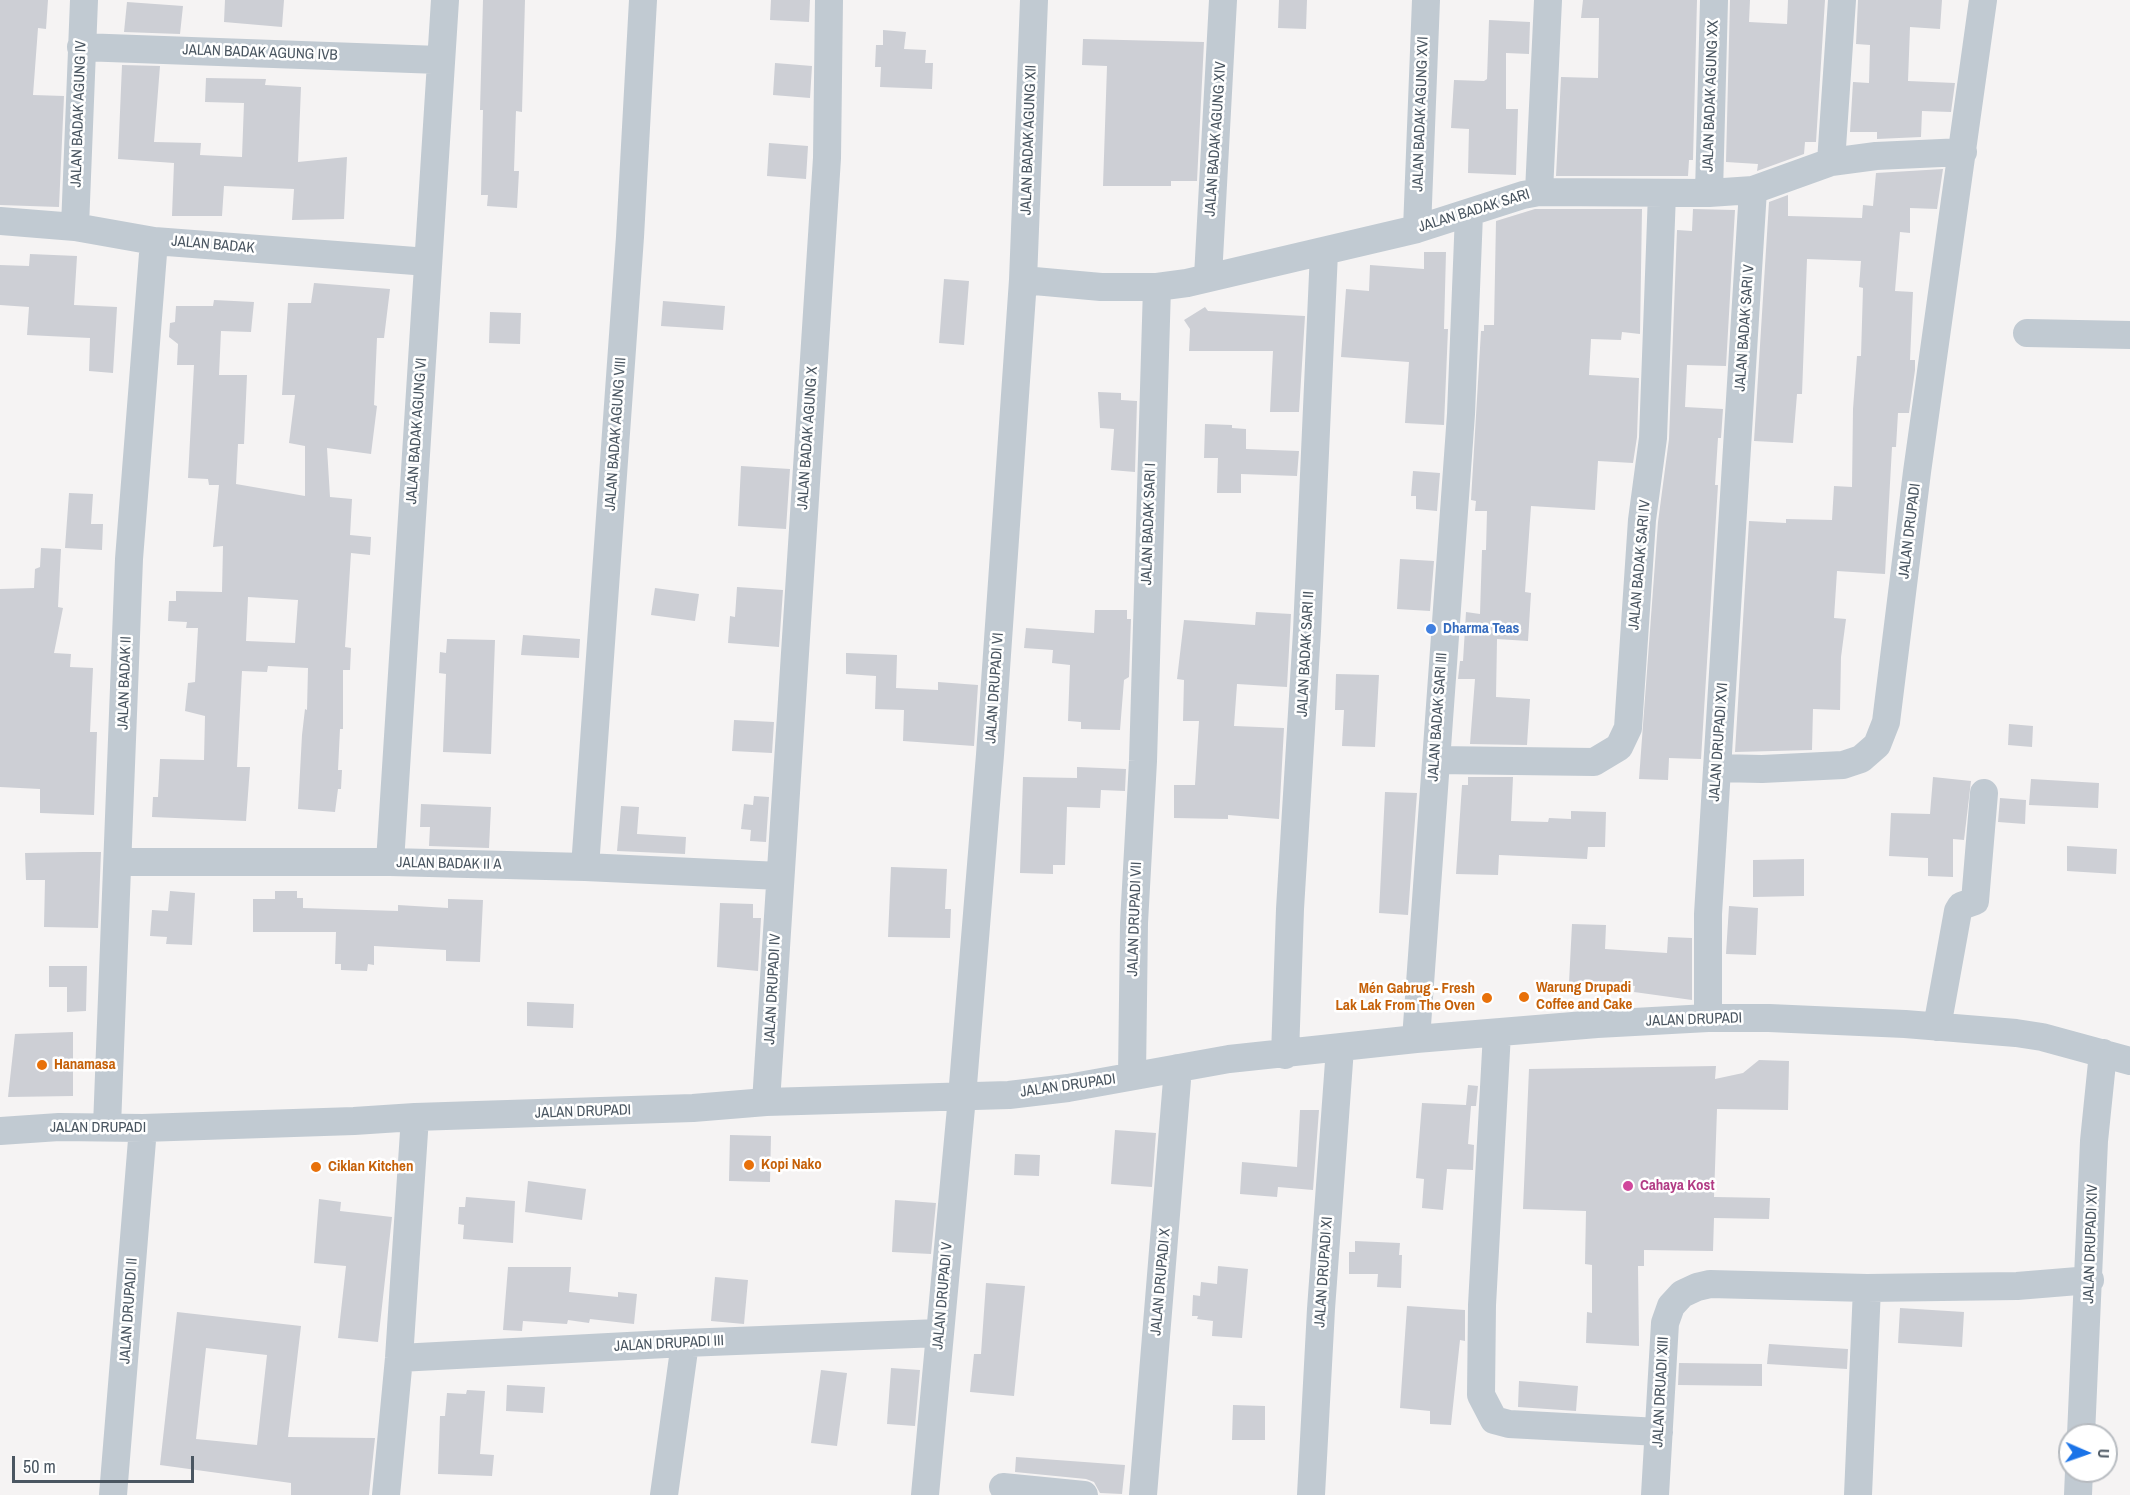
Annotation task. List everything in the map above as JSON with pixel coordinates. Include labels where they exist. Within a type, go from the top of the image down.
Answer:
[{"type":"street","name":"JALAN BADAK AGUNG IV","points":[[75,227],[84,0]]},
{"type":"street","name":"JALAN BADAK AGUNG VI","points":[[390,862],[439,60],[445,0]]},
{"type":"street","name":"JALAN BADAK AGUNG VIII","points":[[585,867],[630,237],[643,0]]},
{"type":"street","name":"JALAN BADAK AGUNG X","points":[[780,876],[793,717],[798,580],[826,158],[829,0]]},
{"type":"street","name":"JALAN BADAK AGUNG XII","points":[[1023,280],[1034,0]]},
{"type":"street","name":"JALAN BADAK AGUNG XIV","points":[[1208,278],[1223,0]]},
{"type":"street","name":"JALAN BADAK AGUNG XVI","points":[[1417,229],[1426,0]]},
{"type":"street","points":[[1539,192],[1548,0]]},
{"type":"street","name":"JALAN BADAK AGUNG XX","points":[[1709,193],[1714,0]]},
{"type":"street","points":[[1832,162],[1842,0]]},
{"type":"street","name":"JALAN DRUPADI","points":[[1717,768],[1761,769],[1843,765],[1861,759],[1877,745],[1886,722],[1917,472],[1983,0]]},
{"type":"street","name":"JALAN BADAK AGUNG IVB","points":[[81,47],[439,60]]},
{"type":"street","name":"JALAN BADAK SARI","points":[[1023,280],[1101,286],[1156,287],[1208,278],[1417,229],[1539,192],[1709,193],[1753,190],[1832,162],[1876,156],[1963,152]]},
{"type":"street","name":"JALAN BADAK SARI V","points":[[1736,465],[1753,190]]},
{"type":"street","name":"JALAN BADAK SARI IV","points":[[1436,760],[1582,764],[1603,759],[1619,747],[1623,740],[1631,707],[1634,626],[1653,438],[1662,193]]},
{"type":"street","name":"JALAN BADAK SARI III","points":[[1416,1040],[1461,414],[1469,214]]},
{"type":"street","name":"JALAN BADAK","points":[[0,221],[75,227],[154,241],[428,262]]},
{"type":"street","name":"JALAN BADAK II","points":[[107,1126],[129,559],[154,241]]},
{"type":"street","name":"JALAN BADAK SARI II","points":[[1285,1055],[1290,909],[1307,631],[1324,252]]},
{"type":"street","name":"JALAN DRUPADI VI","points":[[962,1096],[990,756],[1023,280]]},
{"type":"street","name":"JALAN BADAK SARI I","points":[[1143,761],[1156,287]]},
{"type":"street","points":[[2027,333],[2130,335]]},
{"type":"street","name":"JALAN DRUPADI XVI","points":[[1708,1018],[1708,914],[1736,465]]},
{"type":"street","name":"JALAN DRUPADI VII","points":[[1132,1076],[1134,923],[1143,761]]},
{"type":"street","points":[[1938,1027],[1958,911],[1961,906],[1975,901],[1984,793]]},
{"type":"street","name":"JALAN BADAK II A","points":[[118,862],[390,862],[585,867],[780,876]]},
{"type":"street","name":"JALAN DRUPADI IV","points":[[766,1102],[780,876]]},
{"type":"street","name":"JALAN DRUPADI","points":[[0,1131],[107,1126],[143,1128],[343,1122],[415,1117],[660,1109],[766,1102],[962,1096],[1068,1088],[1229,1059],[1598,1024],[1708,1018],[1769,1018],[1938,1027],[2042,1037],[2130,1060]]},
{"type":"street","points":[[1497,1034],[1482,1305],[1480,1395],[1494,1419],[1509,1424],[1659,1432]]},
{"type":"street","name":"JALAN DRUPADI XI","points":[[1311,1495],[1322,1297],[1340,1048]]},
{"type":"street","name":"JALAN DRUPADI XIV","points":[[2083,1423],[2094,1140],[2103,1053]]},
{"type":"street","name":"JALAN DRUPADI X","points":[[1143,1495],[1178,1068]]},
{"type":"street","name":"JALAN DRUPADI V","points":[[925,1495],[962,1096]]},
{"type":"street","points":[[386,1495],[399,1358],[415,1117]]},
{"type":"street","name":"JALAN DRUPADI II","points":[[114,1495],[143,1128]]},
{"type":"street","points":[[1858,1495],[1867,1288],[2018,1286],[2090,1280]]},
{"type":"street","name":"JALAN DRUADI XIII","points":[[1655,1495],[1665,1323],[1671,1306],[1682,1294],[1710,1284],[1867,1288]]},
{"type":"street","name":"JALAN DRUPADI III","points":[[399,1358],[939,1333]]},
{"type":"street","points":[[664,1495],[685,1343]]},
{"type":"street","points":[[1003,1486],[1084,1495]]},
{"type":"building","points":[[0,0],[48,0],[46,29],[38,28],[33,95],[64,96],[59,207],[0,205]]},
{"type":"building","points":[[225,0],[284,0],[282,27],[224,22]]},
{"type":"building","points":[[483,0],[525,0],[522,112],[516,111],[514,171],[519,171],[517,208],[487,206],[488,195],[481,195],[483,110],[480,110]]},
{"type":"building","points":[[771,0],[810,0],[809,22],[770,20]]},
{"type":"building","points":[[1279,0],[1307,0],[1306,29],[1278,28]]},
{"type":"building","points":[[1583,0],[1697,0],[1693,160],[1689,160],[1688,176],[1556,176],[1561,77],[1598,78],[1599,18],[1581,18]]},
{"type":"building","points":[[1730,0],[1750,0],[1749,22],[1787,24],[1788,0],[1825,0],[1816,142],[1805,142],[1804,154],[1757,171],[1758,164],[1726,162]]},
{"type":"building","points":[[1858,0],[1942,0],[1940,29],[1910,27],[1908,81],[1955,83],[1951,112],[1922,111],[1921,137],[1877,139],[1877,132],[1850,132],[1853,82],[1869,83],[1870,45],[1856,44]]},
{"type":"building","points":[[127,2],[183,6],[180,34],[124,32]]},
{"type":"building","points":[[1489,20],[1530,22],[1529,54],[1506,53],[1506,109],[1518,109],[1516,175],[1468,173],[1469,129],[1451,128],[1454,80],[1484,81],[1487,79]]},
{"type":"building","points":[[883,30],[906,32],[904,49],[926,50],[925,63],[933,63],[932,89],[880,87],[881,67],[875,67],[876,45],[883,45]]},
{"type":"building","points":[[1083,39],[1204,42],[1197,181],[1171,181],[1171,186],[1103,186],[1107,66],[1082,65]]},
{"type":"building","points":[[775,63],[812,66],[810,98],[773,95]]},
{"type":"building","points":[[122,65],[160,66],[154,142],[201,143],[200,155],[242,157],[244,103],[205,102],[206,78],[266,79],[265,85],[301,87],[298,162],[347,157],[344,219],[292,220],[294,189],[224,186],[222,216],[172,216],[174,163],[118,159]]},
{"type":"building","points":[[769,143],[808,146],[806,179],[767,176]]},
{"type":"building","points":[[1943,169],[1937,209],[1910,208],[1910,233],[1900,232],[1895,291],[1913,292],[1910,360],[1915,360],[1915,370],[1909,413],[1898,413],[1896,447],[1892,447],[1885,574],[1837,571],[1834,618],[1846,619],[1841,657],[1840,710],[1813,709],[1812,750],[1735,752],[1749,521],[1786,523],[1786,519],[1832,520],[1834,486],[1852,487],[1853,409],[1857,356],[1861,356],[1863,288],[1859,287],[1861,261],[1807,259],[1802,394],[1797,394],[1793,443],[1754,441],[1769,202],[1788,195],[1788,216],[1862,218],[1863,205],[1873,206],[1876,173]]},
{"type":"building","points":[[1535,209],[1642,209],[1640,334],[1622,332],[1621,340],[1591,339],[1589,375],[1639,378],[1637,437],[1633,463],[1598,461],[1595,510],[1531,506],[1525,592],[1531,593],[1528,641],[1497,639],[1496,697],[1530,699],[1527,745],[1470,744],[1475,679],[1458,679],[1460,661],[1463,661],[1466,612],[1480,614],[1482,550],[1486,550],[1487,511],[1475,511],[1476,501],[1471,500],[1481,331],[1484,331],[1484,325],[1494,325],[1496,221]]},
{"type":"building","points":[[1693,209],[1735,210],[1726,366],[1687,365],[1685,407],[1723,409],[1721,438],[1718,438],[1715,485],[1718,485],[1701,759],[1669,758],[1668,780],[1639,779],[1658,522],[1669,439],[1677,230],[1692,231]]},
{"type":"building","points":[[1424,252],[1446,252],[1444,329],[1448,329],[1444,425],[1405,423],[1409,362],[1341,357],[1346,289],[1369,291],[1370,265],[1424,269]]},
{"type":"building","points":[[30,254],[77,256],[74,305],[117,307],[113,373],[89,371],[90,338],[27,335],[29,307],[0,305],[0,265],[29,266]]},
{"type":"building","points":[[944,279],[969,281],[964,345],[939,343]]},
{"type":"building","points":[[314,283],[390,289],[384,338],[377,338],[374,405],[377,406],[371,454],[327,448],[330,497],[352,499],[350,535],[371,537],[370,555],[351,553],[345,647],[351,648],[350,670],[343,670],[343,729],[340,729],[338,770],[342,770],[341,789],[338,789],[335,812],[298,809],[302,735],[305,709],[307,710],[308,668],[268,666],[267,672],[242,671],[237,767],[250,767],[246,821],[152,817],[153,797],[158,797],[160,759],[204,760],[205,716],[185,711],[188,683],[195,682],[198,628],[186,628],[187,622],[168,621],[169,601],[176,601],[176,591],[222,592],[223,546],[213,547],[219,485],[209,485],[208,479],[188,478],[194,365],[177,365],[178,344],[169,337],[170,323],[175,322],[176,306],[213,306],[214,300],[254,302],[251,332],[221,331],[219,375],[247,375],[244,444],[238,444],[236,484],[305,496],[305,446],[289,443],[295,395],[282,395],[288,303],[311,303]],"holes":[[[248,597],[298,600],[295,643],[246,641]]]},
{"type":"building","points":[[663,301],[725,306],[723,330],[661,326]]},
{"type":"building","points":[[1205,307],[1208,311],[1305,316],[1299,412],[1270,412],[1273,351],[1189,351],[1190,329],[1184,320]]},
{"type":"building","points":[[490,312],[521,313],[520,344],[489,343]]},
{"type":"building","points":[[1098,392],[1121,393],[1121,400],[1137,401],[1135,472],[1111,470],[1114,429],[1100,428]]},
{"type":"building","points":[[1205,424],[1232,425],[1232,428],[1246,429],[1246,449],[1299,451],[1297,476],[1241,474],[1241,493],[1217,493],[1218,458],[1204,458]]},
{"type":"building","points":[[741,466],[790,469],[786,529],[738,526]]},
{"type":"building","points":[[1413,471],[1440,473],[1437,511],[1416,509],[1416,496],[1411,496]]},
{"type":"building","points":[[69,493],[93,494],[91,524],[103,524],[102,550],[65,548]]},
{"type":"building","points":[[41,548],[61,549],[58,607],[63,608],[54,653],[71,654],[70,667],[93,668],[90,732],[97,732],[94,815],[40,813],[40,789],[0,787],[0,589],[34,588],[35,569],[40,567]]},
{"type":"building","points":[[1400,559],[1434,561],[1430,611],[1397,609]]},
{"type":"building","points":[[737,587],[783,590],[779,647],[728,643],[730,616],[735,617]]},
{"type":"building","points":[[655,588],[699,594],[695,621],[651,615]]},
{"type":"building","points":[[1095,610],[1127,610],[1127,619],[1131,619],[1129,677],[1124,680],[1120,730],[1081,729],[1081,722],[1068,721],[1070,665],[1052,663],[1053,650],[1024,648],[1026,628],[1094,633]]},
{"type":"building","points":[[1256,612],[1291,614],[1287,687],[1237,684],[1234,726],[1284,728],[1279,819],[1228,815],[1228,819],[1174,818],[1174,785],[1195,785],[1199,721],[1183,721],[1184,680],[1177,679],[1184,620],[1255,625]]},
{"type":"building","points":[[523,635],[580,639],[579,658],[521,655]]},
{"type":"building","points":[[447,639],[495,640],[491,754],[443,752],[446,674],[439,673],[440,652],[446,653]]},
{"type":"building","points":[[846,653],[897,655],[896,688],[938,690],[938,682],[978,685],[974,746],[903,741],[904,710],[875,709],[876,676],[846,674]]},
{"type":"building","points":[[1336,674],[1379,675],[1375,747],[1342,746],[1344,710],[1335,710]]},
{"type":"building","points":[[734,720],[774,722],[772,753],[732,751]]},
{"type":"building","points":[[2009,724],[2033,726],[2032,747],[2008,745]]},
{"type":"building","points":[[1077,767],[1126,769],[1125,791],[1101,790],[1100,808],[1067,807],[1065,865],[1053,865],[1053,874],[1020,873],[1023,777],[1077,778]]},
{"type":"building","points":[[1468,777],[1513,777],[1511,821],[1548,822],[1549,818],[1571,819],[1571,811],[1606,812],[1605,847],[1588,847],[1587,859],[1499,855],[1498,875],[1456,874],[1462,785],[1468,785]]},
{"type":"building","points":[[1933,777],[1971,781],[1964,840],[1953,839],[1953,877],[1928,876],[1928,858],[1889,856],[1891,813],[1930,814]]},
{"type":"building","points":[[2031,779],[2099,783],[2098,808],[2029,805]]},
{"type":"building","points":[[1385,792],[1417,793],[1408,915],[1379,913]]},
{"type":"building","points":[[754,796],[769,797],[766,842],[750,841],[751,830],[741,829],[744,804],[753,805]]},
{"type":"building","points":[[2000,798],[2026,800],[2025,824],[1998,822]]},
{"type":"building","points":[[421,804],[491,807],[489,848],[429,846],[430,827],[420,827]]},
{"type":"building","points":[[621,806],[639,807],[637,834],[686,837],[685,854],[617,851]]},
{"type":"building","points":[[2067,846],[2117,849],[2116,874],[2067,871]]},
{"type":"building","points":[[101,852],[98,928],[44,927],[45,880],[26,880],[25,853]]},
{"type":"building","points":[[1804,859],[1804,896],[1753,897],[1753,860]]},
{"type":"building","points":[[891,867],[947,869],[945,909],[951,909],[950,938],[888,937]]},
{"type":"building","points":[[170,891],[195,893],[192,945],[166,944],[167,937],[150,936],[152,910],[168,911]]},
{"type":"building","points":[[275,891],[297,891],[297,898],[303,898],[303,908],[398,911],[398,905],[448,908],[448,899],[483,900],[480,962],[446,961],[446,950],[374,946],[374,965],[368,964],[367,971],[341,970],[341,964],[335,964],[336,932],[253,932],[253,899],[275,899]]},
{"type":"building","points":[[720,903],[753,904],[753,918],[761,918],[758,971],[717,967]]},
{"type":"building","points":[[1729,906],[1758,908],[1756,955],[1726,954]]},
{"type":"building","points":[[1572,924],[1606,925],[1605,949],[1667,953],[1668,937],[1692,938],[1692,1000],[1634,992],[1635,986],[1569,983]]},
{"type":"building","points":[[49,966],[87,966],[86,1011],[67,1012],[67,987],[49,987]]},
{"type":"building","points":[[527,1002],[574,1004],[573,1028],[527,1026]]},
{"type":"building","name":"Hanamasa","points":[[73,1032],[73,1096],[8,1097],[15,1034]]},
{"type":"building","points":[[1759,1060],[1789,1061],[1788,1110],[1717,1109],[1714,1197],[1770,1198],[1769,1219],[1714,1218],[1713,1251],[1644,1250],[1644,1266],[1638,1266],[1639,1346],[1586,1343],[1587,1312],[1592,1313],[1592,1265],[1585,1264],[1586,1211],[1523,1209],[1529,1069],[1716,1066],[1715,1079],[1743,1073]]},
{"type":"building","points":[[1468,1085],[1478,1086],[1476,1106],[1471,1106],[1468,1144],[1474,1145],[1473,1170],[1447,1169],[1443,1210],[1422,1208],[1424,1179],[1416,1178],[1422,1103],[1466,1105]]},
{"type":"building","points":[[1300,1110],[1319,1110],[1313,1190],[1278,1187],[1277,1197],[1240,1194],[1242,1162],[1297,1167]]},
{"type":"building","points":[[1115,1130],[1156,1133],[1152,1187],[1111,1184]]},
{"type":"building","points":[[730,1135],[771,1136],[770,1182],[729,1181]]},
{"type":"building","points":[[1015,1154],[1040,1155],[1039,1176],[1014,1175]]},
{"type":"building","points":[[528,1181],[586,1189],[582,1220],[525,1212]]},
{"type":"building","points":[[466,1197],[515,1201],[513,1243],[463,1239],[464,1225],[458,1224],[459,1207],[465,1207]]},
{"type":"building","points":[[319,1199],[341,1202],[340,1211],[392,1217],[378,1342],[338,1338],[346,1266],[314,1263]]},
{"type":"building","points":[[895,1200],[936,1203],[931,1254],[892,1252]]},
{"type":"building","points":[[1355,1241],[1400,1243],[1401,1288],[1377,1287],[1378,1274],[1349,1274],[1349,1252],[1355,1252]]},
{"type":"building","points":[[1218,1266],[1248,1269],[1242,1338],[1212,1336],[1213,1321],[1192,1316],[1193,1295],[1200,1296],[1201,1282],[1217,1284]]},
{"type":"building","points":[[508,1267],[571,1267],[569,1292],[618,1297],[618,1292],[637,1294],[634,1324],[590,1319],[589,1323],[568,1320],[567,1324],[523,1321],[522,1331],[503,1330]]},
{"type":"building","points":[[715,1277],[748,1280],[744,1324],[711,1321]]},
{"type":"building","points":[[986,1283],[1025,1286],[1014,1396],[970,1392],[974,1354],[981,1354]]},
{"type":"building","points":[[1407,1306],[1465,1310],[1465,1341],[1460,1340],[1451,1425],[1430,1424],[1430,1411],[1400,1408]]},
{"type":"building","points":[[1900,1308],[1964,1312],[1962,1347],[1898,1343]]},
{"type":"building","points":[[177,1312],[301,1326],[288,1437],[375,1438],[369,1495],[291,1495],[291,1483],[160,1465]],"holes":[[[206,1348],[267,1355],[257,1445],[196,1439]]]},
{"type":"building","points":[[1769,1344],[1848,1349],[1847,1369],[1767,1364]]},
{"type":"building","points":[[1679,1363],[1762,1364],[1762,1386],[1678,1385]]},
{"type":"building","points":[[891,1368],[920,1370],[915,1426],[887,1424]]},
{"type":"building","points":[[821,1370],[847,1373],[837,1446],[811,1443]]},
{"type":"building","points":[[1519,1381],[1578,1386],[1576,1411],[1518,1407]]},
{"type":"building","points":[[507,1385],[545,1387],[543,1413],[506,1411]]},
{"type":"building","points":[[467,1390],[485,1391],[480,1454],[494,1455],[492,1476],[438,1474],[440,1416],[445,1416],[447,1393],[466,1394]]},
{"type":"building","points":[[1233,1405],[1265,1406],[1265,1440],[1232,1440]]},
{"type":"building","points":[[1016,1457],[1125,1465],[1122,1494],[1100,1493],[1094,1482],[1086,1479],[1015,1472]]},
{"type":"place","name":"Dharma Teas","points":[[1431,629]]},
{"type":"place","name":"Warung Drupadi Coffee and Cake","points":[[1524,997]]},
{"type":"place","name":"Mén Gabrug - Fresh Lak Lak From The Oven","points":[[1487,998]]},
{"type":"place","name":"Hanamasa","points":[[42,1065]]},
{"type":"place","name":"Kopi Nako","points":[[749,1165]]},
{"type":"place","name":"Ciklan Kitchen","points":[[316,1167]]},
{"type":"place","name":"Cahaya Kost","points":[[1628,1186]]}]
